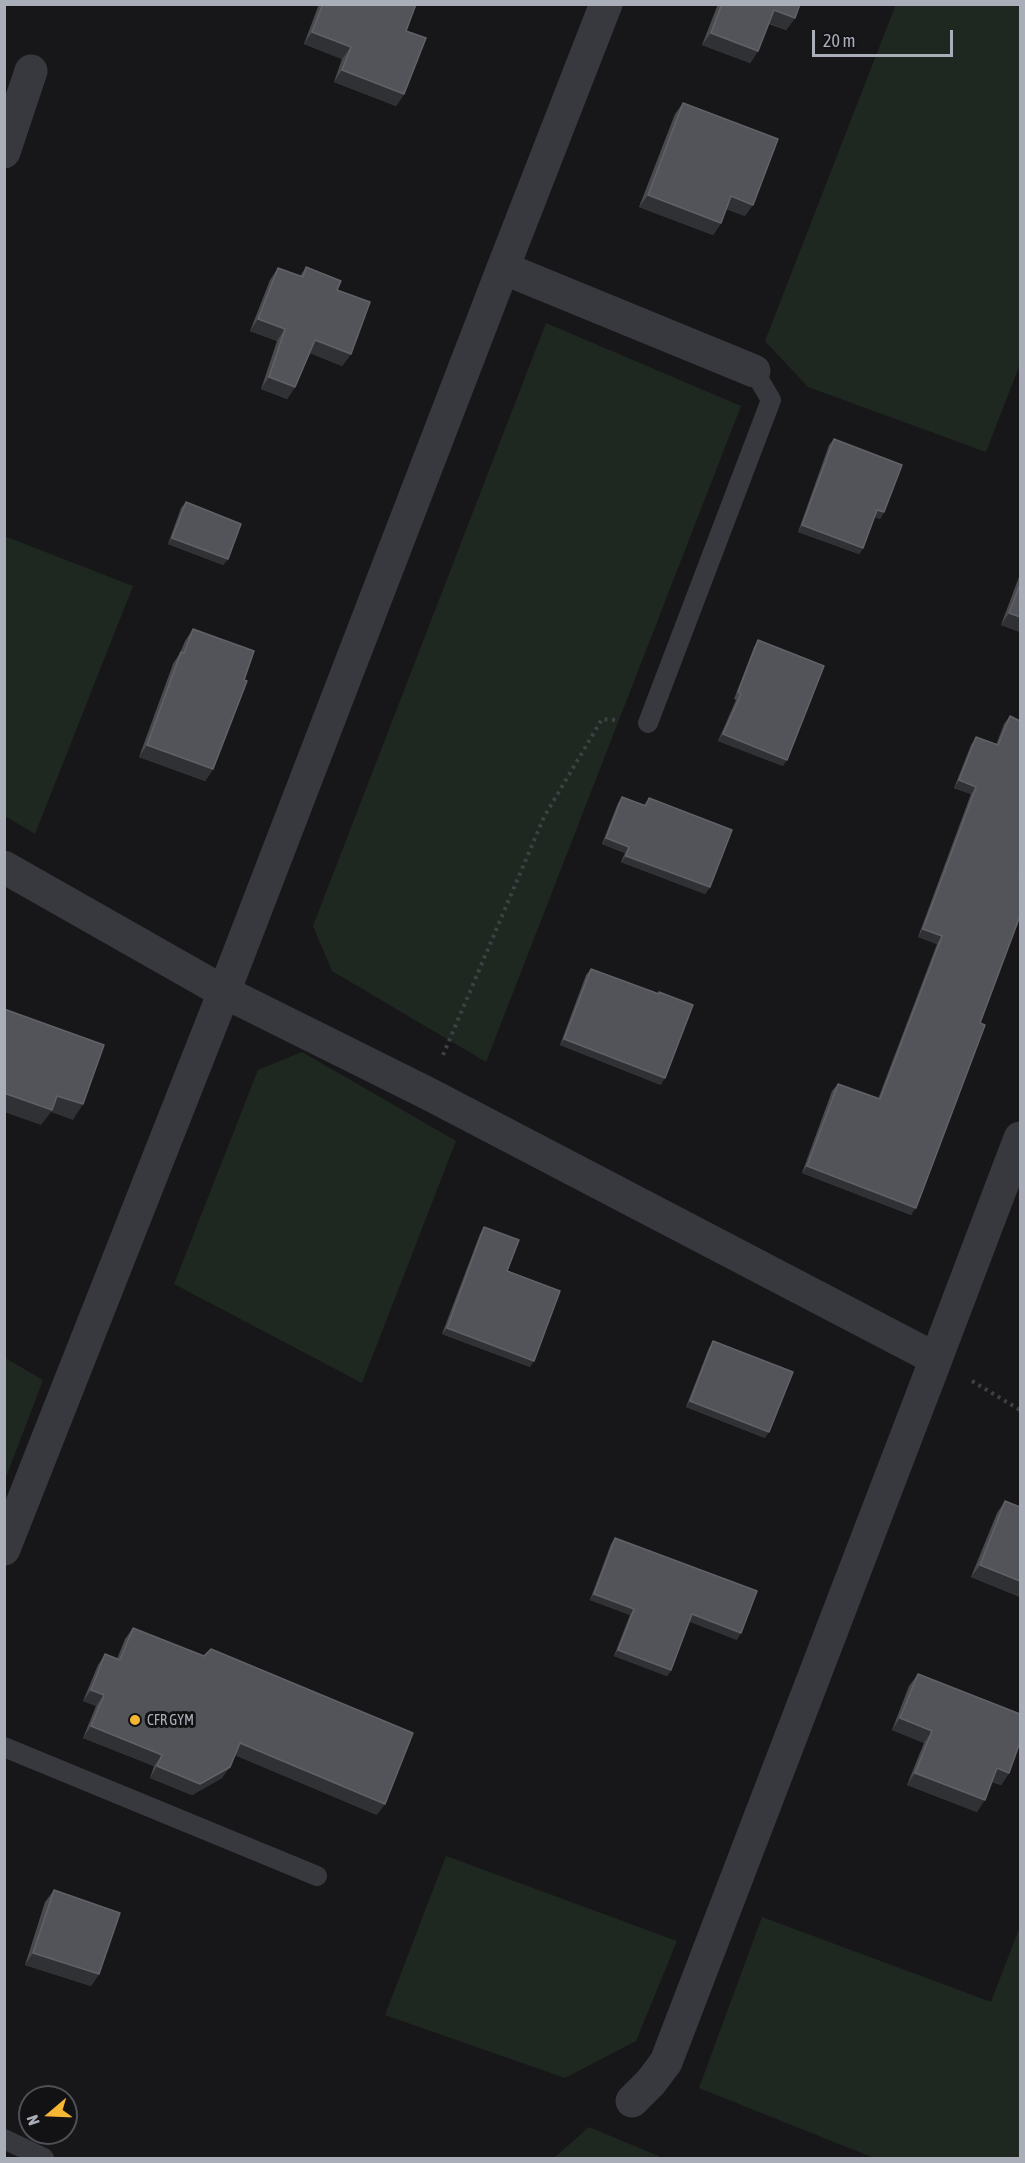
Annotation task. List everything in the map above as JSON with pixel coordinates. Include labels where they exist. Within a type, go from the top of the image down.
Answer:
[{"type":"street","points":[[4,1549],[224,992],[606,4]]},
{"type":"street","points":[[4,152],[31,71]]},
{"type":"street","points":[[502,268],[754,370]]},
{"type":"street","points":[[4,867],[224,992],[427,1093],[936,1359]]},
{"type":"street","points":[[632,2101],[651,2082],[666,2062],[1020,1138]]},
{"type":"lane","points":[[648,723],[771,400],[754,370]]},
{"type":"lane","points":[[4,1747],[317,1876]]},
{"type":"lane","points":[[4,2139],[44,2158]]},
{"type":"path","points":[[427,1093],[544,817],[602,719],[648,723]]},
{"type":"path","points":[[936,1359],[1020,1410]]},
{"type":"shaded area","points":[[896,4],[1020,5],[1020,364],[986,452],[808,387],[765,341]]},
{"type":"shaded area","points":[[546,323],[741,406],[486,1062],[332,971],[313,926]]},
{"type":"shaded area","points":[[4,536],[133,586],[35,834],[5,816]]},
{"type":"shaded area","points":[[302,1052],[456,1141],[362,1383],[174,1284],[258,1070]]},
{"type":"shaded area","points":[[5,1358],[43,1380],[5,1480]]},
{"type":"shaded area","points":[[446,1856],[677,1941],[636,2041],[565,2078],[385,2015]]},
{"type":"shaded area","points":[[762,1917],[991,2002],[1020,1926],[1020,2158],[874,2158],[699,2088]]},
{"type":"shaded area","points":[[589,2127],[663,2158],[554,2158]]},
{"type":"building","points":[[323,4],[416,4],[406,31],[426,38],[404,94],[342,70],[351,47],[312,32]]},
{"type":"building","points":[[722,4],[800,4],[795,18],[774,10],[758,51],[711,33]]},
{"type":"building","points":[[683,103],[778,139],[753,205],[731,196],[721,223],[648,195]]},
{"type":"building","points":[[306,267],[341,281],[337,290],[370,302],[351,354],[315,340],[295,387],[269,377],[285,329],[258,319],[278,268],[303,277]]},
{"type":"building","points":[[834,439],[902,465],[884,512],[877,510],[863,548],[802,525]]},
{"type":"building","points":[[186,502],[241,524],[228,559],[172,538]]},
{"type":"building","points":[[1020,584],[1020,617],[1009,613]]},
{"type":"building","points":[[193,629],[254,651],[244,680],[247,681],[213,769],[147,745],[181,652],[184,653]]},
{"type":"building","points":[[758,640],[824,666],[787,760],[723,734],[741,694],[738,692]]},
{"type":"building","points":[[1010,716],[1020,721],[1020,916],[980,1023],[985,1025],[916,1208],[807,1166],[838,1084],[880,1099],[942,936],[923,929],[976,787],[959,780],[976,737],[998,745]]},
{"type":"building","points":[[622,797],[646,806],[649,798],[732,830],[710,887],[626,856],[629,847],[606,838]]},
{"type":"building","points":[[591,969],[693,1005],[665,1078],[564,1039]]},
{"type":"building","points":[[4,1009],[104,1045],[83,1104],[57,1096],[52,1110],[4,1093]]},
{"type":"building","points":[[484,1227],[519,1240],[507,1271],[560,1291],[534,1361],[447,1328]]},
{"type":"building","points":[[713,1341],[793,1372],[769,1432],[690,1401]]},
{"type":"building","points":[[1005,1501],[1020,1507],[1020,1581],[980,1565]]},
{"type":"building","points":[[615,1538],[757,1591],[741,1633],[692,1614],[671,1670],[618,1650],[634,1609],[594,1594]]},
{"type":"building","points":[[133,1628],[204,1656],[211,1649],[413,1733],[385,1804],[240,1743],[230,1767],[200,1784],[157,1766],[162,1755],[91,1726],[104,1695],[91,1690],[105,1654],[120,1660]]},
{"type":"building","points":[[918,1674],[1020,1714],[1020,1742],[1009,1773],[997,1768],[985,1800],[915,1773],[932,1731],[900,1718]]},
{"type":"building","points":[[54,1890],[120,1913],[99,1974],[33,1953]]},
{"type":"place","name":"CFR GYM","points":[[135,1720]]}]
